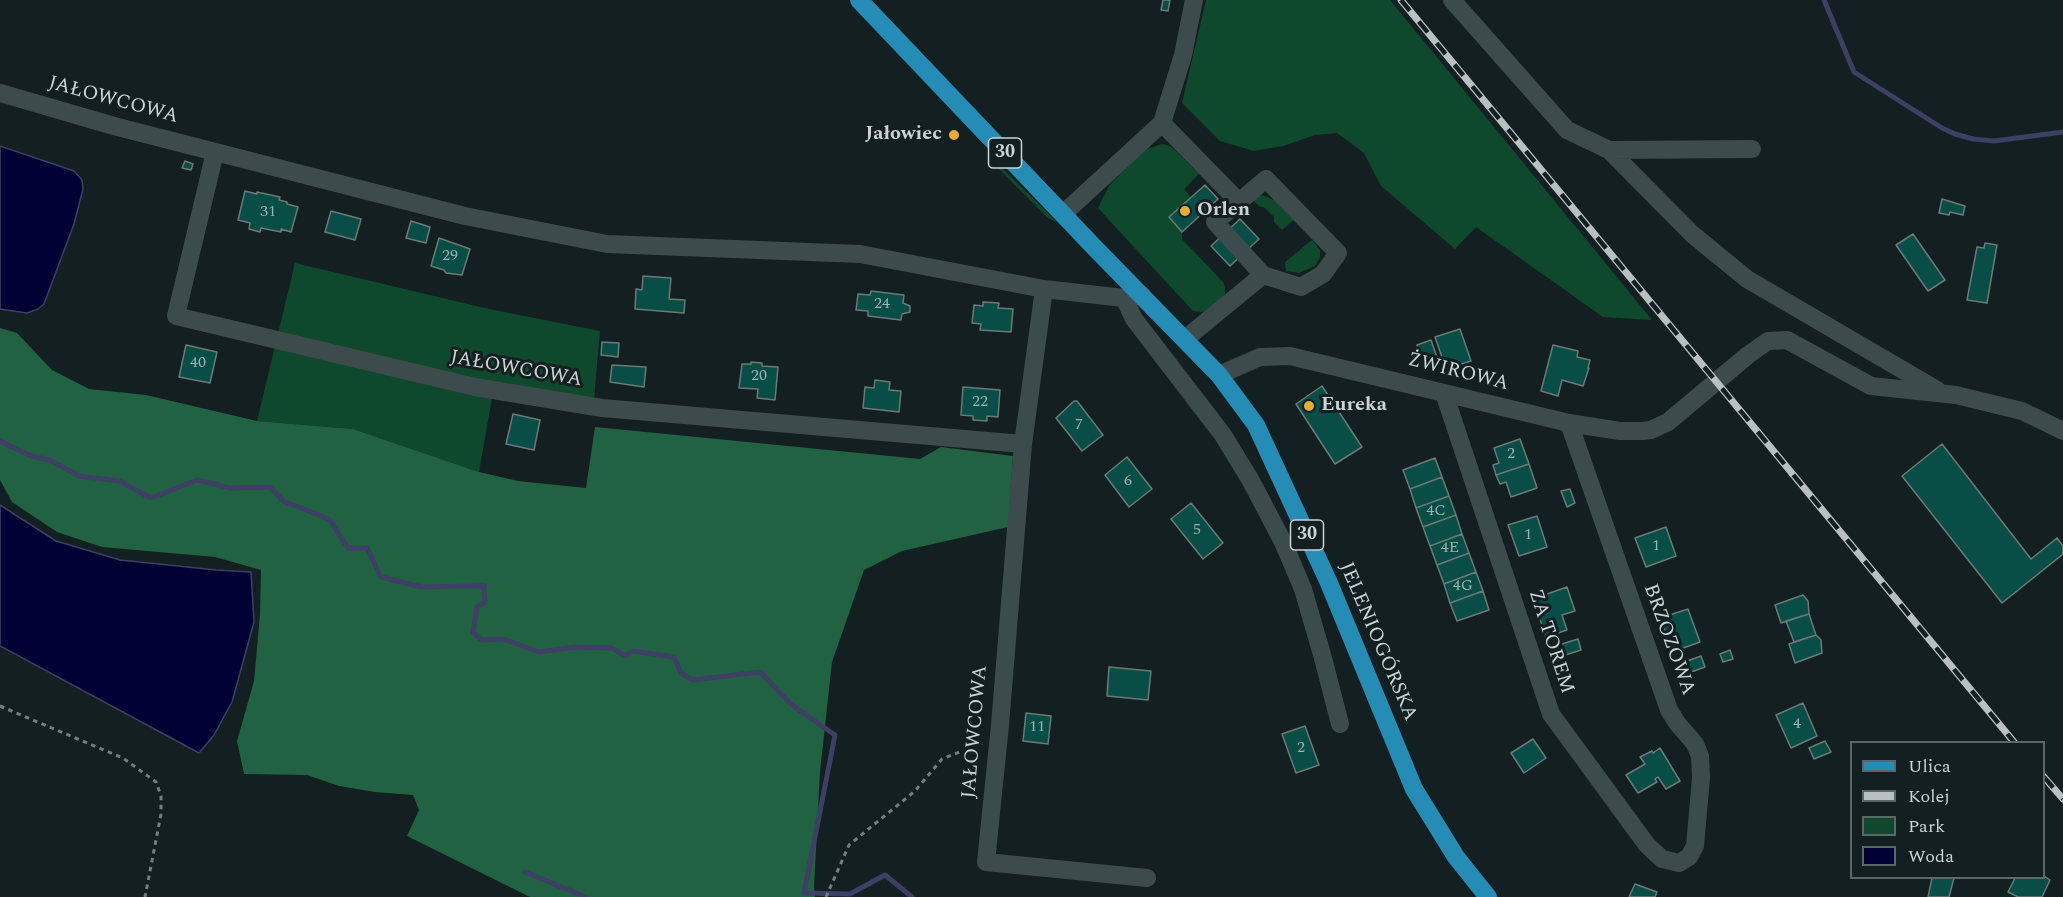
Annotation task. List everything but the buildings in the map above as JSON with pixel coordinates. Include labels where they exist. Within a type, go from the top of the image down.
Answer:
[{"type":"main road","name":"30","points":[[859,0],[1063,214]]},
{"type":"main road","name":"JELENIOGÓRSKA","points":[[1063,214],[1133,297],[1185,339],[1219,375],[1256,425],[1329,583],[1414,789],[1456,857],[1488,897]]},
{"type":"street","points":[[1063,214],[1162,123],[1180,64],[1194,0]]},
{"type":"street","points":[[1452,0],[1567,130],[1609,150],[1692,234],[1747,279],[1942,393],[2022,411],[2063,431]]},
{"type":"street","name":"JAŁOWCOWA","points":[[0,93],[114,126],[465,216],[607,244],[860,254],[1044,289],[1133,297]]},
{"type":"street","points":[[1162,123],[1239,202]]},
{"type":"street","points":[[1609,150],[1752,149]]},
{"type":"street","name":"JAŁOWCOWA","points":[[215,152],[176,316],[475,387],[602,408],[1023,444]]},
{"type":"street","points":[[1266,179],[1338,253],[1323,274],[1301,287],[1263,275],[1215,222],[1266,179]]},
{"type":"street","points":[[1185,339],[1263,275]]},
{"type":"street","name":"JAŁOWCOWA","points":[[1044,289],[1023,444],[986,862],[1147,878]]},
{"type":"street","points":[[1133,297],[1134,319],[1223,435],[1251,481],[1282,542],[1303,589],[1340,724]]},
{"type":"street","name":"ŻWIROWA","points":[[1219,375],[1260,357],[1290,356],[1569,423],[1620,431],[1642,431],[1661,426],[1684,410],[1748,355],[1768,341],[1787,340],[1871,386],[1942,393]]},
{"type":"street","name":"ZA TOREM","points":[[1444,393],[1551,714],[1647,845],[1662,859],[1679,863]]},
{"type":"street","name":"BRZOZOWA","points":[[1569,423],[1669,710],[1695,744],[1700,756],[1701,778],[1695,846],[1689,857],[1679,863]]},
{"type":"path","points":[[0,706],[123,758],[156,782],[161,796],[161,814],[144,897]]},
{"type":"path","points":[[826,897],[849,845],[915,791],[942,759],[998,736]]},
{"type":"green space","points":[[1206,0],[1390,0],[1652,320],[1603,317],[1476,227],[1455,249],[1381,186],[1364,153],[1337,133],[1315,135],[1283,146],[1254,151],[1220,141],[1182,103]]},
{"type":"green space","points":[[1162,144],[1175,150],[1199,174],[1184,189],[1191,197],[1169,217],[1182,232],[1182,239],[1223,282],[1225,287],[1225,295],[1209,310],[1202,312],[1193,311],[1098,208],[1109,186],[1132,162],[1147,149]]},
{"type":"green space","points":[[1000,166],[1058,223],[1048,218],[997,167]]},
{"type":"green space","points":[[1257,195],[1276,201],[1295,219],[1282,230],[1274,222],[1274,217],[1253,200]]},
{"type":"green space","points":[[1312,240],[1320,250],[1320,257],[1315,266],[1299,273],[1286,271],[1285,262]]},
{"type":"green space","points":[[295,263],[489,309],[600,331],[594,400],[495,381],[479,472],[353,429],[257,421]]},
{"type":"green space","points":[[0,328],[17,333],[52,370],[89,389],[146,395],[257,421],[353,429],[479,472],[518,481],[586,488],[595,427],[920,459],[941,447],[1013,456],[1008,527],[902,551],[864,570],[832,662],[820,772],[815,897],[530,897],[407,836],[419,810],[413,795],[339,786],[307,775],[244,774],[237,741],[254,681],[261,570],[215,557],[102,547],[57,532],[12,502],[0,480]]},
{"type":"water","points":[[0,146],[74,171],[82,180],[83,189],[74,224],[44,304],[27,313],[0,309]]},
{"type":"water","points":[[0,505],[56,541],[120,560],[251,572],[254,622],[232,702],[214,735],[199,753],[0,646]]},
{"type":"waterway","points":[[1824,0],[1854,72],[1942,128],[1973,139],[1994,141],[2063,132]]},
{"type":"waterway","points":[[0,441],[31,456],[50,460],[79,476],[119,481],[151,498],[197,480],[231,488],[271,487],[283,501],[329,519],[348,548],[367,548],[381,577],[421,587],[484,586],[485,602],[477,607],[473,632],[481,640],[503,639],[539,652],[575,647],[612,648],[625,656],[632,651],[674,657],[681,673],[693,680],[760,672],[792,705],[835,735],[804,893],[850,894],[885,875],[912,897]]},
{"type":"waterway","points":[[525,872],[586,897]]},
{"type":"railway","points":[[1401,0],[2013,741]]},
{"type":"railway","points":[[2045,778],[2063,799]]},
{"type":"place","name":"Jałowiec","points":[[954,135]]},
{"type":"place","name":"Orlen","points":[[1185,211]]},
{"type":"place","name":"Eureka","points":[[1309,406]]}]
